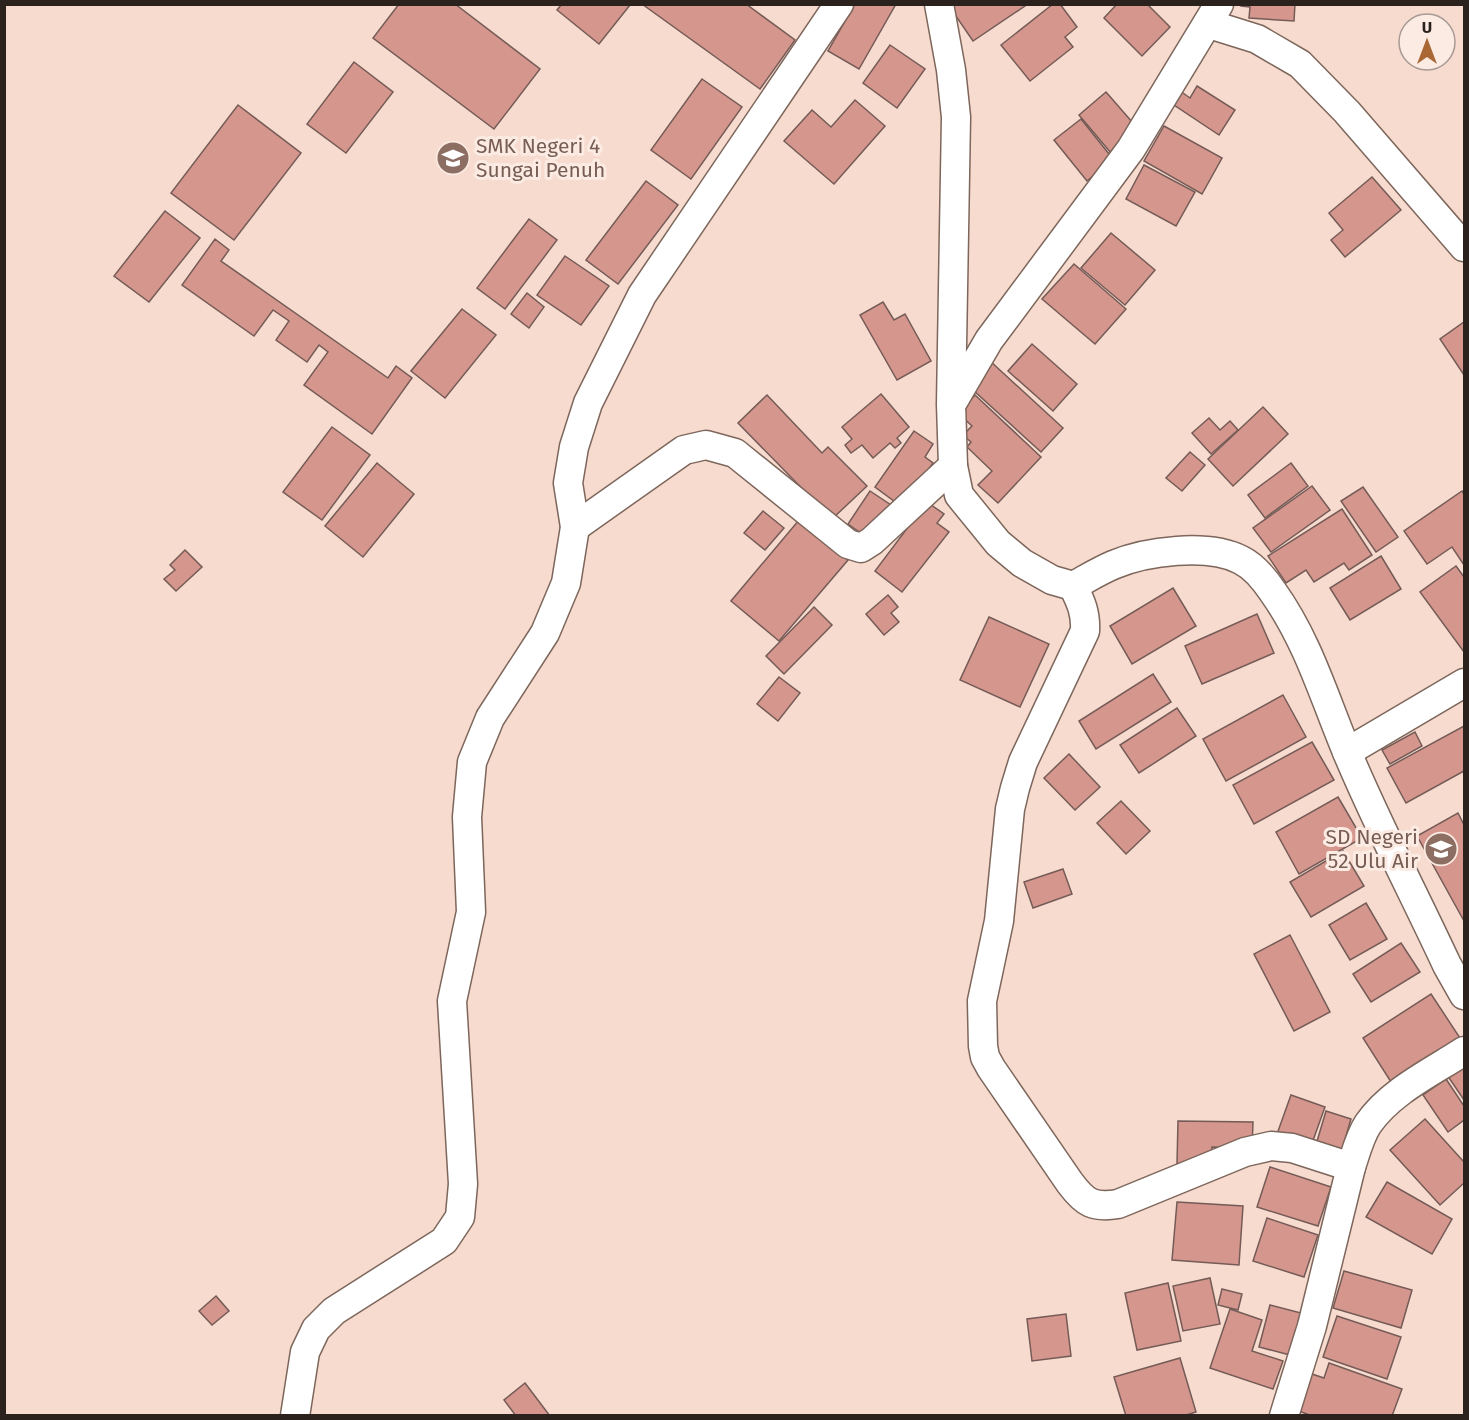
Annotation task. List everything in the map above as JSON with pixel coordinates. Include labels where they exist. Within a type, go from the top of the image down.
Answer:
[{"type":"street","points":[[295,1416],[305,1352],[316,1329],[334,1311],[444,1241],[460,1217],[463,1184],[453,1001],[471,912],[467,817],[472,762],[490,718],[545,633],[566,583],[575,527],[568,483],[574,447],[588,403],[642,295],[839,4]]},
{"type":"street","points":[[939,4],[951,70],[956,117],[951,404],[952,466],[959,495],[998,543],[1022,563],[1052,580],[1073,586],[1113,565],[1157,554],[1203,551],[1223,554],[1241,560],[1255,570],[1297,628],[1317,672],[1347,752],[1456,960],[1464,994]]},
{"type":"street","points":[[951,404],[989,340],[1131,149],[1214,14],[1300,64],[1347,112],[1464,247]]},
{"type":"street","points":[[575,527],[684,450],[706,445],[735,453],[848,544],[861,548],[872,541],[952,466]]},
{"type":"street","points":[[1073,586],[1083,605],[1086,617],[1085,631],[1023,762],[1015,788],[999,921],[982,1001],[985,1057],[1070,1183],[1089,1203],[1102,1206],[1118,1204],[1245,1152],[1271,1146],[1292,1148],[1351,1167]]},
{"type":"street","points":[[1347,752],[1464,683]]},
{"type":"street","points":[[1284,1416],[1312,1326],[1351,1167],[1368,1124],[1385,1104],[1464,1051]]},
{"type":"building","points":[[399,4],[455,4],[540,69],[494,129],[373,38]]},
{"type":"building","points":[[562,4],[630,5],[599,44],[557,10]]},
{"type":"building","points":[[642,4],[746,4],[795,40],[760,89]]},
{"type":"building","points":[[855,4],[896,4],[859,69],[828,51]]},
{"type":"building","points":[[952,4],[1024,4],[1025,6],[973,41],[949,6]]},
{"type":"building","points":[[1053,4],[1060,4],[1077,27],[1065,37],[1073,47],[1030,81],[1001,45]]},
{"type":"building","points":[[1117,4],[1147,4],[1170,27],[1142,56],[1104,18]]},
{"type":"building","points":[[1241,4],[1295,4],[1294,21],[1249,18],[1250,7],[1241,6]]},
{"type":"building","points":[[890,45],[925,69],[897,108],[863,83]]},
{"type":"building","points":[[354,62],[393,92],[346,153],[307,124]]},
{"type":"building","points":[[702,79],[742,107],[691,179],[651,150]]},
{"type":"building","points":[[1197,86],[1235,110],[1219,135],[1168,101],[1176,88],[1190,98]]},
{"type":"building","points":[[1106,92],[1139,130],[1111,153],[1079,115]]},
{"type":"building","points":[[855,100],[885,126],[834,184],[784,141],[812,110],[831,127]]},
{"type":"building","points":[[238,105],[301,153],[234,240],[171,193]]},
{"type":"building","points":[[1081,119],[1113,159],[1087,181],[1054,140]]},
{"type":"building","points":[[1164,126],[1222,158],[1202,194],[1144,161]]},
{"type":"building","points":[[1144,165],[1195,192],[1176,226],[1126,199]]},
{"type":"building","points":[[1372,177],[1401,210],[1345,257],[1331,240],[1343,230],[1329,213]]},
{"type":"building","points":[[646,181],[678,205],[618,284],[586,260]]},
{"type":"building","points":[[165,211],[200,238],[149,302],[114,276]]},
{"type":"building","points":[[529,219],[557,240],[505,309],[477,288]]},
{"type":"building","points":[[1111,233],[1155,270],[1125,305],[1081,268]]},
{"type":"building","points":[[215,239],[229,250],[221,261],[388,378],[396,366],[412,378],[372,434],[304,385],[328,352],[319,345],[307,362],[276,340],[289,321],[273,310],[254,336],[182,285]]},
{"type":"building","points":[[565,256],[609,286],[581,325],[537,295]]},
{"type":"building","points":[[1074,264],[1126,309],[1095,344],[1042,299]]},
{"type":"building","points":[[527,293],[544,307],[529,328],[511,314]]},
{"type":"building","points":[[883,302],[894,320],[905,314],[931,361],[897,380],[860,315]]},
{"type":"building","points":[[462,309],[496,335],[445,398],[411,371]]},
{"type":"building","points":[[1464,322],[1464,375],[1440,339]]},
{"type":"building","points":[[1032,344],[1077,384],[1053,411],[1008,371]]},
{"type":"building","points":[[989,360],[1063,428],[1041,452],[972,389]]},
{"type":"building","points":[[881,394],[909,427],[897,438],[901,443],[895,448],[890,443],[873,458],[862,445],[851,453],[845,445],[852,439],[842,427]]},
{"type":"building","points":[[767,395],[822,453],[828,447],[867,486],[832,519],[738,423]]},
{"type":"building","points":[[975,395],[1041,457],[998,503],[978,485],[992,471],[967,447],[971,442],[963,435],[972,426],[958,413]]},
{"type":"building","points":[[1263,407],[1288,434],[1233,486],[1208,459]]},
{"type":"building","points":[[1209,418],[1220,430],[1230,421],[1238,430],[1211,454],[1192,433]]},
{"type":"building","points":[[332,427],[370,455],[322,520],[283,492]]},
{"type":"building","points":[[914,431],[933,444],[925,457],[933,463],[902,507],[875,487]]},
{"type":"building","points":[[1190,452],[1205,465],[1182,491],[1166,478]]},
{"type":"building","points":[[377,463],[414,494],[363,557],[325,526]]},
{"type":"building","points":[[1291,463],[1308,486],[1265,518],[1248,495]]},
{"type":"building","points":[[1312,486],[1330,510],[1271,552],[1253,528]]},
{"type":"building","points":[[1363,487],[1398,537],[1376,552],[1341,501]]},
{"type":"building","points":[[870,491],[891,505],[868,538],[848,524]]},
{"type":"building","points":[[1462,491],[1464,494],[1464,565],[1452,547],[1427,564],[1404,531]]},
{"type":"building","points":[[927,502],[944,514],[937,523],[949,532],[902,592],[875,571]]},
{"type":"building","points":[[1342,509],[1372,555],[1349,570],[1344,563],[1314,582],[1306,570],[1286,583],[1268,556]]},
{"type":"building","points":[[763,511],[784,528],[765,550],[744,533]]},
{"type":"building","points":[[799,520],[848,560],[779,641],[731,601]]},
{"type":"building","points":[[185,550],[202,567],[176,591],[164,579],[175,570],[170,565]]},
{"type":"building","points":[[1381,556],[1401,589],[1350,620],[1330,588]]},
{"type":"building","points":[[1456,566],[1464,577],[1464,652],[1420,592]]},
{"type":"building","points":[[1173,588],[1196,626],[1132,664],[1110,626]]},
{"type":"building","points":[[888,595],[898,607],[891,613],[899,622],[884,635],[866,614]]},
{"type":"building","points":[[814,607],[832,625],[784,674],[766,656]]},
{"type":"building","points":[[1257,614],[1274,653],[1202,684],[1185,646]]},
{"type":"building","points":[[989,617],[1049,644],[1020,707],[960,680]]},
{"type":"building","points":[[1153,674],[1171,702],[1096,749],[1079,721]]},
{"type":"building","points":[[779,677],[800,693],[778,721],[757,704]]},
{"type":"building","points":[[1283,695],[1306,737],[1226,781],[1203,739]]},
{"type":"building","points":[[1177,708],[1196,736],[1139,773],[1120,745]]},
{"type":"building","points":[[1464,726],[1464,771],[1406,803],[1387,768]]},
{"type":"building","points":[[1415,732],[1422,746],[1390,764],[1382,750]]},
{"type":"building","points":[[1312,742],[1334,780],[1254,824],[1233,785]]},
{"type":"building","points":[[1069,754],[1100,787],[1075,810],[1044,778]]},
{"type":"building","points":[[1338,797],[1362,838],[1299,874],[1276,832]]},
{"type":"building","points":[[1121,801],[1150,831],[1126,854],[1097,823]]},
{"type":"building","points":[[1458,813],[1464,825],[1464,921],[1417,836]]},
{"type":"building","points":[[1343,851],[1364,886],[1311,917],[1290,882]]},
{"type":"building","points":[[1063,869],[1072,894],[1033,908],[1024,882]]},
{"type":"building","points":[[1366,903],[1387,939],[1350,960],[1329,925]]},
{"type":"building","points":[[1290,935],[1330,1012],[1294,1031],[1254,954]]},
{"type":"building","points":[[1401,943],[1420,972],[1371,1002],[1353,974]]},
{"type":"building","points":[[1431,994],[1460,1038],[1391,1082],[1363,1038]]},
{"type":"building","points":[[1464,1055],[1464,1100],[1443,1069]]},
{"type":"building","points":[[1446,1079],[1464,1106],[1464,1120],[1448,1132],[1423,1095]]},
{"type":"building","points":[[1291,1095],[1325,1107],[1311,1146],[1277,1134]]},
{"type":"building","points":[[1326,1111],[1351,1119],[1340,1156],[1315,1148]]},
{"type":"building","points":[[1425,1119],[1464,1162],[1464,1183],[1440,1205],[1390,1150]]},
{"type":"building","points":[[1178,1121],[1253,1122],[1252,1148],[1212,1147],[1211,1164],[1177,1164]]},
{"type":"building","points":[[1270,1167],[1331,1187],[1318,1226],[1257,1207]]},
{"type":"building","points":[[1387,1182],[1452,1219],[1432,1254],[1366,1217]]},
{"type":"building","points":[[1177,1202],[1243,1206],[1239,1265],[1172,1260]]},
{"type":"building","points":[[1267,1218],[1318,1235],[1304,1277],[1253,1261]]},
{"type":"building","points":[[1344,1271],[1412,1290],[1401,1328],[1333,1308]]},
{"type":"building","points":[[1210,1278],[1220,1324],[1183,1331],[1173,1286]]},
{"type":"building","points":[[1168,1283],[1181,1341],[1137,1350],[1125,1293]]},
{"type":"building","points":[[1222,1289],[1242,1294],[1238,1310],[1218,1305]]},
{"type":"building","points":[[216,1296],[229,1311],[212,1325],[199,1311]]},
{"type":"building","points":[[1270,1305],[1301,1313],[1290,1355],[1259,1347]]},
{"type":"building","points":[[1230,1309],[1262,1320],[1252,1351],[1283,1361],[1273,1389],[1210,1368]]},
{"type":"building","points":[[1066,1314],[1071,1356],[1032,1361],[1027,1319]]},
{"type":"building","points":[[1337,1316],[1401,1337],[1387,1379],[1323,1357]]},
{"type":"building","points":[[1180,1358],[1196,1412],[1183,1416],[1126,1416],[1114,1377]]},
{"type":"building","points":[[1329,1363],[1402,1389],[1392,1416],[1312,1416],[1299,1411],[1312,1374],[1324,1378]]},
{"type":"building","points":[[525,1383],[550,1416],[516,1416],[504,1400]]},
{"type":"place","name":"SMK Negeri 4 Sungai Penuh","points":[[453,158]]},
{"type":"place","name":"SD Negeri 52 Ulu Air","points":[[1441,849]]}]
